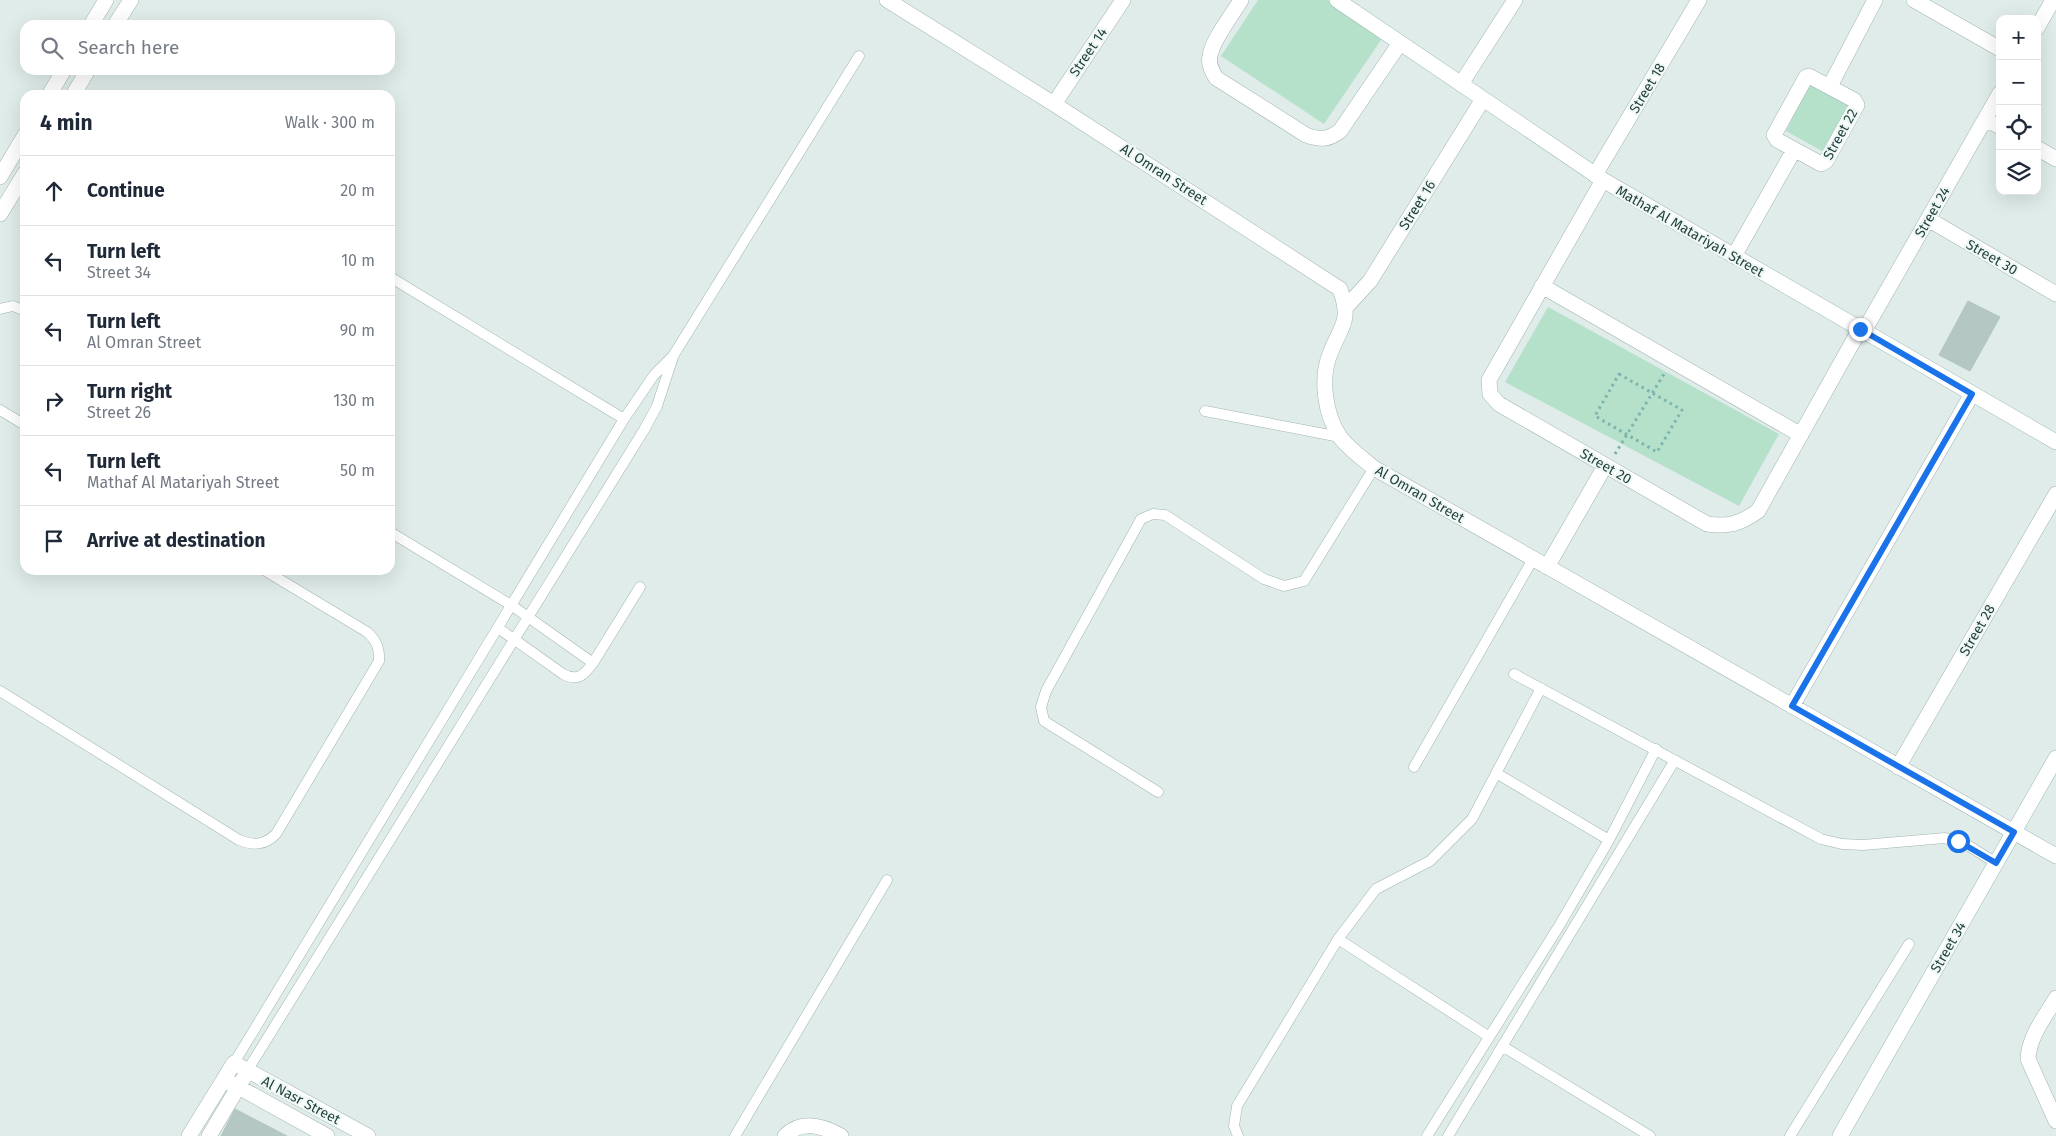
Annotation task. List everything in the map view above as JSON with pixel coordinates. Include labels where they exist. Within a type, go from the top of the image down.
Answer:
[{"type":"street","points":[[94,20],[106,0]]},
{"type":"street","points":[[118,20],[131,0]]},
{"type":"street","name":"Street 14","points":[[1054,104],[1122,0]]},
{"type":"street","points":[[1241,0],[1215,43],[1210,55],[1210,67],[1216,78],[1306,135],[1317,139],[1330,138],[1340,131],[1400,43]]},
{"type":"street","name":"Mathaf Al Matariyah Street","points":[[1337,0],[1599,178],[2056,442]]},
{"type":"street","points":[[1461,84],[1515,0]]},
{"type":"street","name":"Street 18","points":[[1599,178],[1699,0]]},
{"type":"street","points":[[1830,86],[1875,0]]},
{"type":"street","points":[[1914,0],[1996,47]]},
{"type":"street","name":"Al Omran Street","points":[[889,1],[1054,104],[1340,289],[1346,307],[1343,327],[1329,356],[1325,384],[1329,412],[1340,437],[1374,468],[2056,856]]},
{"type":"street","points":[[2041,23],[2052,8]]},
{"type":"street","points":[[52,90],[61,75]]},
{"type":"street","points":[[76,90],[85,75]]},
{"type":"street","name":"Street 22","points":[[1806,77],[1812,77],[1854,100],[1856,107],[1824,164],[1818,163],[1794,150],[1775,138],[1774,135],[1806,77]]},
{"type":"street","name":"Street 16","points":[[1346,307],[1370,281],[1483,99]]},
{"type":"street","name":"Street 24","points":[[1862,330],[1996,100]]},
{"type":"street","points":[[1985,119],[1996,125]]},
{"type":"street","points":[[0,177],[20,143]]},
{"type":"street","points":[[1734,256],[1794,150]]},
{"type":"street","points":[[2040,150],[2056,159]]},
{"type":"street","name":"Street 20","points":[[1599,178],[1542,286],[1489,380],[1490,394],[1499,404],[1707,524],[1725,527],[1743,522],[1758,511],[1862,330]]},
{"type":"street","points":[[0,214],[20,181]]},
{"type":"street","name":"Street 30","points":[[1928,219],[2056,294]]},
{"type":"street","points":[[1542,286],[1801,434]]},
{"type":"street","points":[[1792,706],[1972,394]]},
{"type":"street","points":[[1547,567],[1607,466]]},
{"type":"street","name":"Street 28","points":[[1898,767],[2056,494]]},
{"type":"street","name":"Street 34","points":[[1840,1136],[2056,758]]},
{"type":"street","points":[[2056,998],[2033,1037],[2028,1059],[2056,1121]]},
{"type":"street","points":[[189,1136],[234,1063]]},
{"type":"street","name":"Al Nasr Street","points":[[234,1063],[368,1136]]},
{"type":"street","points":[[209,1136],[247,1071]]},
{"type":"street","name":"Al Nasr Street","points":[[224,1079],[326,1136]]},
{"type":"street","points":[[785,1136],[800,1127],[814,1125],[827,1128],[841,1136]]},
{"type":"lane","points":[[247,1071],[516,640],[644,430],[660,398],[674,356],[859,56]]},
{"type":"lane","points":[[395,280],[624,418]]},
{"type":"lane","points":[[0,309],[13,306],[20,310]]},
{"type":"lane","points":[[234,1063],[624,418],[654,375],[674,356]]},
{"type":"lane","points":[[0,410],[20,422]]},
{"type":"lane","points":[[1205,411],[1340,437]]},
{"type":"lane","points":[[1158,792],[1044,722],[1041,707],[1046,691],[1141,519],[1153,514],[1165,515],[1264,580],[1284,586],[1304,581],[1374,468]]},
{"type":"lane","points":[[395,535],[511,605],[593,663]]},
{"type":"lane","points":[[1414,767],[1533,559]]},
{"type":"lane","points":[[0,692],[239,840],[247,844],[263,843],[276,834],[379,661],[380,654],[376,642],[367,632],[272,575]]},
{"type":"lane","points":[[498,628],[570,678],[579,678],[585,674],[593,663],[640,587]]},
{"type":"lane","points":[[1514,674],[1821,839],[1842,844],[1863,845],[1945,838],[1969,846],[1996,863]]},
{"type":"lane","points":[[1238,1136],[1234,1126],[1237,1106],[1338,939],[1376,889],[1430,861],[1472,819],[1541,688]]},
{"type":"lane","points":[[1427,1136],[1488,1036],[1559,926],[1609,840],[1656,750]]},
{"type":"lane","points":[[1448,1136],[1675,760]]},
{"type":"lane","points":[[1496,773],[1609,840]]},
{"type":"lane","points":[[736,1136],[887,880]]},
{"type":"lane","points":[[1338,939],[1488,1036]]},
{"type":"lane","points":[[1790,1136],[1909,944]]},
{"type":"lane","points":[[1502,1046],[1650,1136]]},
{"type":"path","points":[[1607,466],[1672,361]]},
{"type":"path","points":[[1619,374],[1682,410],[1657,452],[1628,434],[1595,416],[1619,374]]},
{"type":"green space","points":[[1258,0],[1328,0],[1383,37],[1324,124],[1221,56]]},
{"type":"green space","points":[[1810,82],[1851,103],[1822,151],[1786,131]]},
{"type":"green space","points":[[1548,307],[1779,434],[1739,506],[1505,382]]},
{"type":"building","points":[[1968,301],[2000,317],[1970,371],[1939,355]]},
{"type":"building","points":[[235,1109],[287,1136],[221,1136]]},
{"type":"route","points":[[1860,329],[1972,394],[1792,706],[2014,832],[1996,863],[1958,841]]}]
